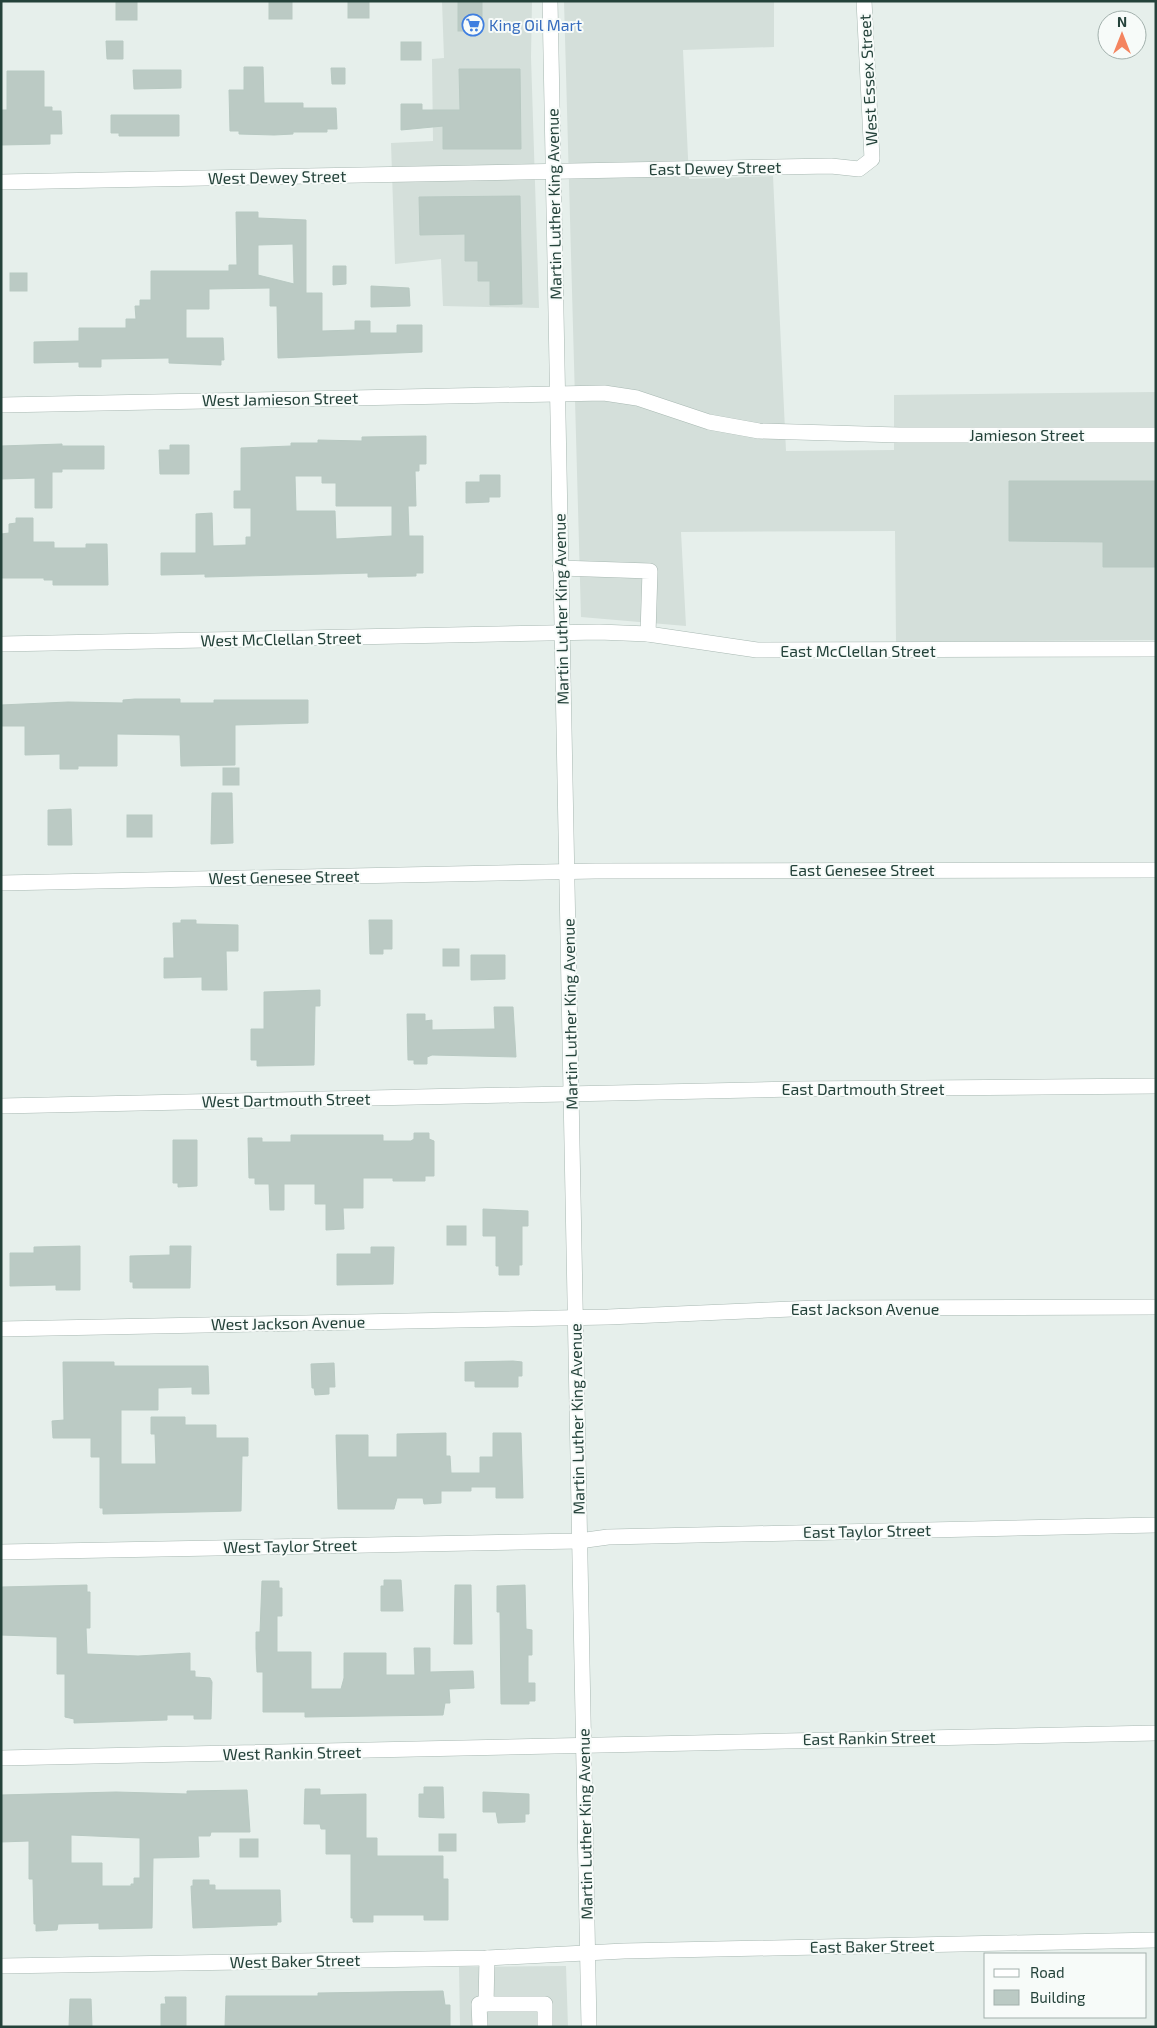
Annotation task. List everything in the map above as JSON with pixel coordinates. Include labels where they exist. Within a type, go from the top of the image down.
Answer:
[{"type":"street","name":"Martin Luther King Avenue","points":[[550,1],[589,2027]]},
{"type":"street","name":"West Essex Street","points":[[864,1],[872,159]]},
{"type":"street","name":"East Dewey Street","points":[[553,172],[831,166],[859,169],[872,159]]},
{"type":"street","name":"West Dewey Street","points":[[1,182],[553,172]]},
{"type":"street","name":"West Jamieson Street","points":[[1,405],[604,393],[636,398],[709,422],[739,429],[899,435]]},
{"type":"street","name":"Jamieson Street","points":[[899,435],[1156,435]]},
{"type":"street","points":[[560,568],[650,572],[648,634]]},
{"type":"street","name":"East McClellan Street","points":[[562,633],[648,634],[763,651],[1156,649]]},
{"type":"street","name":"West McClellan Street","points":[[1,644],[562,633]]},
{"type":"street","name":"East Genesee Street","points":[[567,872],[1156,870]]},
{"type":"street","name":"West Genesee Street","points":[[1,883],[567,872]]},
{"type":"street","name":"East Dartmouth Street","points":[[571,1094],[795,1089],[1156,1086]]},
{"type":"street","name":"West Dartmouth Street","points":[[1,1106],[571,1094]]},
{"type":"street","name":"East Jackson Avenue","points":[[575,1317],[816,1308],[1156,1307]]},
{"type":"street","name":"West Jackson Avenue","points":[[1,1329],[575,1317]]},
{"type":"street","name":"East Taylor Street","points":[[579,1541],[608,1537],[1156,1525]]},
{"type":"street","name":"West Taylor Street","points":[[1,1552],[579,1541]]},
{"type":"street","name":"East Rankin Street","points":[[583,1747],[618,1743],[1156,1733]]},
{"type":"street","name":"West Rankin Street","points":[[1,1758],[583,1747]]},
{"type":"street","name":"East Baker Street","points":[[588,1954],[624,1951],[1156,1940]]},
{"type":"street","name":"West Baker Street","points":[[1,1966],[487,1958],[588,1954]]},
{"type":"street","points":[[486,2004],[487,1958]]},
{"type":"street","points":[[480,2027],[479,2004],[544,2004],[545,2027]]},
{"type":"shaded area","points":[[442,1],[532,1],[531,57],[539,308],[443,306],[441,259],[395,264],[391,143],[433,141],[432,59],[444,58]]},
{"type":"shaded area","points":[[564,1],[774,1],[774,47],[683,50],[689,179],[773,176],[786,451],[894,450],[894,395],[1156,392],[1156,640],[896,642],[895,531],[681,532],[686,626],[581,617]]},
{"type":"shaded area","points":[[566,1966],[568,2027],[460,2027],[459,1967]]},
{"type":"building","points":[[116,1],[137,1],[137,20],[116,20]]},
{"type":"building","points":[[269,1],[292,1],[292,19],[269,19]]},
{"type":"building","points":[[348,1],[369,1],[369,18],[348,18]]},
{"type":"building","points":[[458,1],[482,1],[482,31],[458,31]]},
{"type":"building","points":[[106,41],[123,41],[123,59],[107,59]]},
{"type":"building","points":[[401,42],[421,42],[421,60],[401,60]]},
{"type":"building","points":[[244,67],[263,67],[264,103],[303,103],[303,108],[336,108],[337,129],[327,129],[327,132],[293,132],[293,134],[274,135],[239,134],[239,131],[230,131],[229,90],[244,90]]},
{"type":"building","points":[[331,68],[345,68],[345,84],[332,84]]},
{"type":"building","points":[[459,69],[520,69],[521,149],[443,149],[443,126],[401,130],[401,104],[422,104],[422,110],[460,110]]},
{"type":"building","points":[[133,70],[181,70],[181,88],[134,89]]},
{"type":"building","points":[[7,71],[44,71],[44,107],[52,107],[52,111],[61,111],[62,134],[50,134],[50,144],[1,145],[1,110],[7,110]]},
{"type":"building","points":[[111,115],[179,115],[179,136],[119,136],[119,133],[111,133]]},
{"type":"building","points":[[520,196],[522,304],[490,305],[490,281],[478,281],[478,261],[465,261],[465,234],[420,235],[419,197]]},
{"type":"building","points":[[236,212],[258,212],[258,218],[306,220],[306,293],[322,293],[322,331],[355,330],[355,321],[370,321],[370,333],[397,333],[397,325],[422,325],[422,352],[278,358],[277,306],[270,306],[270,288],[209,289],[209,309],[186,309],[186,338],[223,338],[224,360],[221,360],[221,365],[169,363],[169,358],[101,359],[101,367],[79,367],[79,362],[34,363],[34,342],[79,341],[79,328],[126,328],[126,319],[136,319],[135,306],[140,306],[140,300],[151,300],[151,271],[229,271],[229,265],[237,265]],"holes":[[[293,244],[294,284],[258,275],[258,245]]]},
{"type":"building","points":[[333,266],[346,266],[346,284],[333,285]]},
{"type":"building","points":[[10,273],[27,273],[27,291],[10,291]]},
{"type":"building","points":[[371,286],[409,288],[410,306],[371,307]]},
{"type":"building","points":[[426,436],[426,464],[419,464],[419,471],[415,471],[416,506],[408,506],[409,536],[423,536],[423,573],[416,573],[416,576],[368,577],[368,573],[205,577],[205,574],[161,575],[161,553],[196,553],[196,514],[212,513],[213,546],[246,545],[246,537],[251,537],[251,508],[234,508],[234,491],[241,491],[241,448],[291,446],[291,443],[318,443],[318,440],[362,441],[362,437]],"holes":[[[295,476],[322,476],[322,483],[336,483],[336,506],[392,506],[392,536],[336,539],[335,511],[296,511]]]},
{"type":"building","points":[[62,444],[62,446],[104,446],[104,469],[62,469],[62,472],[52,472],[52,508],[35,508],[35,478],[1,479],[1,446]]},
{"type":"building","points":[[170,445],[189,445],[189,474],[160,474],[159,450],[170,450]]},
{"type":"building","points":[[480,475],[500,475],[500,497],[489,497],[489,502],[466,503],[466,482],[480,482]]},
{"type":"building","points":[[1009,481],[1156,481],[1156,567],[1103,567],[1103,542],[1009,541]]},
{"type":"building","points":[[16,518],[33,518],[33,542],[54,542],[54,548],[86,548],[86,544],[107,544],[108,585],[53,585],[53,580],[44,580],[44,578],[1,578],[1,534],[9,533],[9,524],[16,523]]},
{"type":"building","points":[[180,699],[180,703],[214,703],[214,700],[308,700],[308,723],[235,725],[235,765],[181,766],[180,735],[117,734],[117,766],[78,766],[78,769],[60,769],[60,754],[25,755],[25,726],[1,726],[1,705],[68,702],[123,703],[123,700]]},
{"type":"building","points":[[223,768],[239,768],[239,785],[223,785]]},
{"type":"building","points":[[212,793],[232,793],[233,843],[211,844]]},
{"type":"building","points":[[71,809],[72,845],[48,845],[48,810]]},
{"type":"building","points":[[127,815],[152,815],[152,837],[127,837]]},
{"type":"building","points":[[181,920],[196,920],[196,924],[238,925],[238,951],[226,951],[227,990],[202,990],[202,977],[164,978],[164,958],[174,958],[173,923],[181,923]]},
{"type":"building","points":[[369,920],[392,920],[392,949],[383,949],[383,954],[370,954]]},
{"type":"building","points":[[443,949],[459,949],[459,966],[443,966]]},
{"type":"building","points":[[471,955],[505,955],[505,979],[471,980]]},
{"type":"building","points":[[320,990],[320,1006],[315,1006],[314,1065],[257,1066],[257,1060],[251,1060],[251,1029],[264,1029],[264,992]]},
{"type":"building","points":[[494,1007],[513,1007],[516,1057],[432,1055],[427,1057],[427,1064],[414,1064],[414,1060],[408,1060],[407,1014],[425,1014],[425,1021],[432,1020],[432,1030],[495,1029]]},
{"type":"building","points":[[414,1133],[429,1133],[429,1139],[434,1141],[434,1176],[425,1176],[425,1181],[393,1181],[393,1178],[363,1178],[363,1208],[343,1208],[344,1229],[326,1230],[326,1204],[315,1204],[315,1184],[284,1184],[284,1210],[270,1210],[269,1184],[255,1184],[255,1178],[249,1178],[248,1138],[262,1138],[262,1142],[291,1142],[291,1135],[383,1135],[383,1141],[411,1141],[414,1139]]},
{"type":"building","points":[[173,1140],[197,1140],[197,1186],[178,1187],[178,1183],[173,1183]]},
{"type":"building","points":[[483,1209],[528,1211],[528,1226],[522,1226],[522,1265],[519,1265],[519,1275],[499,1275],[499,1266],[496,1266],[496,1236],[483,1236]]},
{"type":"building","points":[[447,1226],[466,1226],[466,1245],[447,1245]]},
{"type":"building","points":[[80,1246],[80,1290],[56,1290],[56,1285],[10,1286],[10,1253],[34,1253],[34,1247]]},
{"type":"building","points":[[170,1246],[191,1246],[190,1288],[133,1288],[133,1282],[130,1282],[130,1256],[170,1255]]},
{"type":"building","points":[[371,1247],[394,1247],[393,1284],[337,1285],[337,1254],[371,1254]]},
{"type":"building","points":[[63,1362],[114,1362],[114,1366],[208,1366],[209,1394],[192,1394],[192,1387],[158,1388],[158,1410],[121,1410],[121,1464],[156,1464],[155,1434],[151,1434],[151,1417],[185,1417],[185,1425],[216,1425],[216,1438],[248,1438],[248,1456],[242,1456],[241,1511],[103,1514],[103,1508],[100,1508],[100,1457],[91,1457],[91,1438],[53,1438],[52,1421],[64,1420]]},
{"type":"building","points":[[465,1362],[522,1362],[522,1376],[518,1376],[518,1387],[475,1387],[475,1381],[465,1381]]},
{"type":"building","points":[[334,1363],[335,1387],[329,1387],[329,1394],[315,1395],[314,1388],[312,1388],[311,1364]]},
{"type":"building","points":[[446,1433],[446,1456],[450,1456],[451,1473],[480,1473],[480,1457],[493,1457],[493,1433],[521,1433],[523,1498],[496,1498],[496,1487],[471,1487],[471,1491],[441,1491],[441,1503],[424,1504],[423,1498],[397,1498],[394,1509],[338,1509],[336,1435],[368,1435],[368,1457],[397,1457],[397,1434]]},
{"type":"building","points":[[384,1580],[401,1580],[403,1611],[381,1611],[381,1586],[384,1586]]},
{"type":"building","points":[[262,1581],[279,1581],[279,1588],[282,1588],[282,1616],[277,1616],[277,1652],[311,1652],[311,1689],[341,1689],[344,1678],[344,1653],[386,1653],[386,1675],[415,1675],[414,1648],[430,1648],[430,1672],[473,1671],[474,1688],[449,1689],[450,1703],[445,1703],[443,1715],[305,1717],[305,1712],[263,1712],[263,1672],[257,1672],[256,1648],[256,1632],[260,1632]]},
{"type":"building","points":[[87,1585],[87,1592],[90,1592],[90,1628],[86,1628],[87,1654],[138,1656],[190,1653],[190,1671],[195,1671],[195,1677],[210,1678],[212,1682],[211,1719],[194,1719],[194,1715],[167,1715],[167,1720],[74,1723],[74,1719],[65,1717],[65,1674],[57,1674],[57,1637],[1,1635],[1,1587]]},
{"type":"building","points":[[455,1585],[471,1585],[472,1644],[454,1644]]},
{"type":"building","points":[[525,1585],[526,1629],[532,1630],[532,1655],[528,1655],[528,1683],[535,1683],[535,1701],[529,1701],[529,1704],[501,1704],[500,1612],[497,1612],[497,1586]]},
{"type":"building","points":[[424,1787],[443,1787],[444,1818],[419,1817],[419,1794],[424,1794]]},
{"type":"building","points":[[305,1789],[320,1789],[320,1795],[366,1794],[366,1838],[377,1838],[377,1856],[443,1856],[443,1879],[448,1879],[448,1920],[424,1920],[424,1915],[373,1915],[373,1922],[353,1922],[353,1918],[351,1918],[351,1854],[326,1854],[326,1829],[321,1829],[320,1824],[304,1824]]},
{"type":"building","points":[[247,1790],[250,1832],[211,1832],[210,1836],[198,1836],[199,1857],[153,1858],[152,1928],[99,1929],[99,1923],[58,1924],[57,1930],[36,1931],[36,1924],[34,1924],[33,1879],[29,1879],[29,1841],[1,1842],[1,1795],[116,1792],[187,1794],[187,1791]],"holes":[[[71,1835],[140,1838],[140,1878],[134,1878],[134,1884],[131,1884],[131,1886],[102,1886],[102,1863],[71,1863]]]},
{"type":"building","points":[[483,1792],[529,1794],[529,1814],[525,1814],[525,1822],[498,1823],[496,1812],[483,1812]]},
{"type":"building","points":[[439,1834],[456,1834],[456,1851],[439,1851]]},
{"type":"building","points":[[240,1839],[258,1839],[258,1857],[240,1857]]},
{"type":"building","points":[[193,1880],[209,1880],[209,1885],[215,1885],[215,1890],[280,1890],[281,1922],[277,1922],[277,1925],[193,1928],[191,1886],[193,1886]]},
{"type":"building","points":[[443,1991],[445,2005],[450,2005],[450,2027],[225,2027],[226,1996],[318,1996],[318,1993]]},
{"type":"building","points":[[165,1997],[186,1997],[186,2027],[161,2027],[161,2004],[166,2004]]},
{"type":"building","points":[[70,1999],[91,1999],[92,2027],[69,2027]]},
{"type":"place","name":"King Oil Mart","points":[[473,25]]}]
